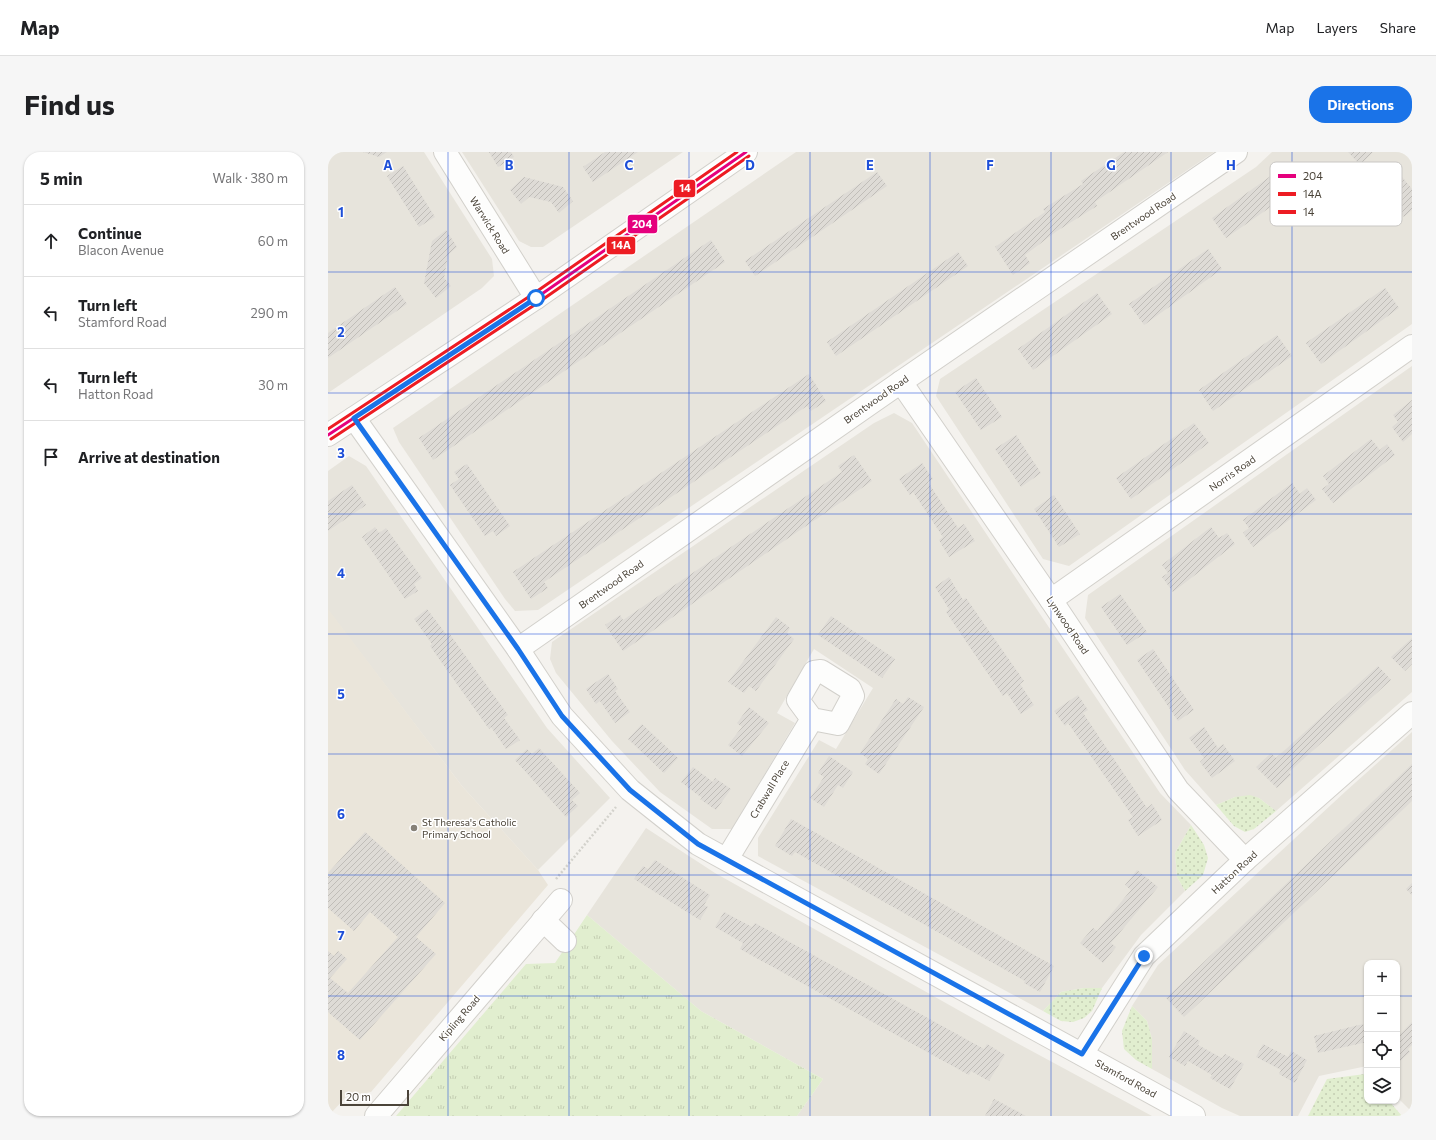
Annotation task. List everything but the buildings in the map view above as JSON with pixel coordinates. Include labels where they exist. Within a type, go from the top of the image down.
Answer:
[{"type":"street","name":"Warwick Road","points":[[445,152],[536,298]]},
{"type":"street","points":[[328,435],[536,298],[746,152]]},
{"type":"street","name":"Brentwood Road","points":[[518,649],[901,382],[1236,152]]},
{"type":"street","name":"Norris Road","points":[[1051,600],[1412,346]]},
{"type":"street","name":"Lynwood Road","points":[[901,382],[1051,600],[1178,790],[1245,860]]},
{"type":"street","name":"Stamford Road","points":[[354,418],[518,649],[562,716],[630,790],[698,844],[1194,1116]]},
{"type":"street","name":"Hatton Road","points":[[1082,1054],[1144,956],[1245,860],[1412,713]]},
{"type":"street","name":"Crabwall Place","points":[[727,859],[812,719]]},
{"type":"street","name":"Kipling Road","points":[[376,1116],[561,900]]},
{"type":"street","points":[[543,920],[565,941]]},
{"type":"path","points":[[561,900],[552,886],[558,876],[630,790]]},
{"type":"shaded area","points":[[328,152],[424,152],[492,259],[494,276],[482,288],[328,393]]},
{"type":"shaded area","points":[[462,152],[683,152],[543,247],[531,247],[519,241]]},
{"type":"shaded area","points":[[796,152],[1214,152],[538,610],[515,611],[505,599],[399,442],[393,428]]},
{"type":"shaded area","points":[[1272,152],[1406,152],[1412,158],[1412,324],[1069,566],[1043,559],[936,396],[940,379],[1256,167]]},
{"type":"shaded area","points":[[1412,366],[1412,692],[1276,811],[1259,798],[1235,797],[1216,805],[1185,770],[1085,618],[1088,595]]},
{"type":"shaded area","points":[[894,413],[912,423],[1160,793],[1191,825],[1175,853],[1177,877],[1185,891],[1141,935],[1102,988],[1084,988],[1061,992],[1043,1011],[758,856],[758,838],[819,740],[836,749],[873,688],[814,649],[777,713],[795,723],[732,829],[712,829],[660,792],[612,741],[556,673],[550,659],[552,642],[874,423]]},
{"type":"shaded area","points":[[349,456],[366,466],[547,728],[610,798],[538,870],[462,786],[328,610],[328,471]]},
{"type":"shaded area","name":"St Theresa's Catholic Primary School","points":[[328,609],[462,786],[538,870],[548,885],[371,1092],[346,1097],[332,1112],[332,1116],[328,1116]]},
{"type":"shaded area","points":[[1412,732],[1412,1112],[1400,1100],[1400,960],[1364,960],[1364,1067],[1319,1076],[1298,1116],[1240,1116],[1222,1108],[1152,1069],[1152,1039],[1147,1021],[1132,1006],[1158,965]]},
{"type":"shaded area","points":[[646,828],[715,873],[1015,1042],[1152,1116],[797,1116],[823,1079],[701,1011],[587,915]]},
{"type":"green space","points":[[1250,795],[1259,798],[1276,811],[1254,829],[1245,832],[1234,826],[1216,805],[1235,797]]},
{"type":"green space","points":[[1191,825],[1204,845],[1208,858],[1203,875],[1185,891],[1177,877],[1175,853]]},
{"type":"green space","points":[[587,915],[701,1011],[823,1079],[797,1116],[396,1116],[526,964],[555,963]]},
{"type":"green space","points":[[1084,988],[1102,988],[1092,1011],[1084,1018],[1073,1022],[1061,1021],[1043,1011],[1061,992]]},
{"type":"green space","points":[[1132,1006],[1147,1021],[1152,1039],[1152,1069],[1136,1060],[1124,1049],[1122,1031]]},
{"type":"green space","points":[[1364,1074],[1364,1104],[1392,1104],[1402,1116],[1308,1116],[1327,1079]]},
{"type":"transit line","name":"14","points":[[328,429],[533,294],[737,152]]},
{"type":"transit line","name":"204","points":[[328,435],[536,298],[746,152]]},
{"type":"transit line","name":"14A","points":[[331,439],[539,302],[749,156]]},
{"type":"place","name":"St Theresa's Catholic Primary School","points":[[414,828]]},
{"type":"route","points":[[536,298],[354,418],[518,649],[562,716],[630,790],[698,844],[1082,1054],[1144,956]]}]
